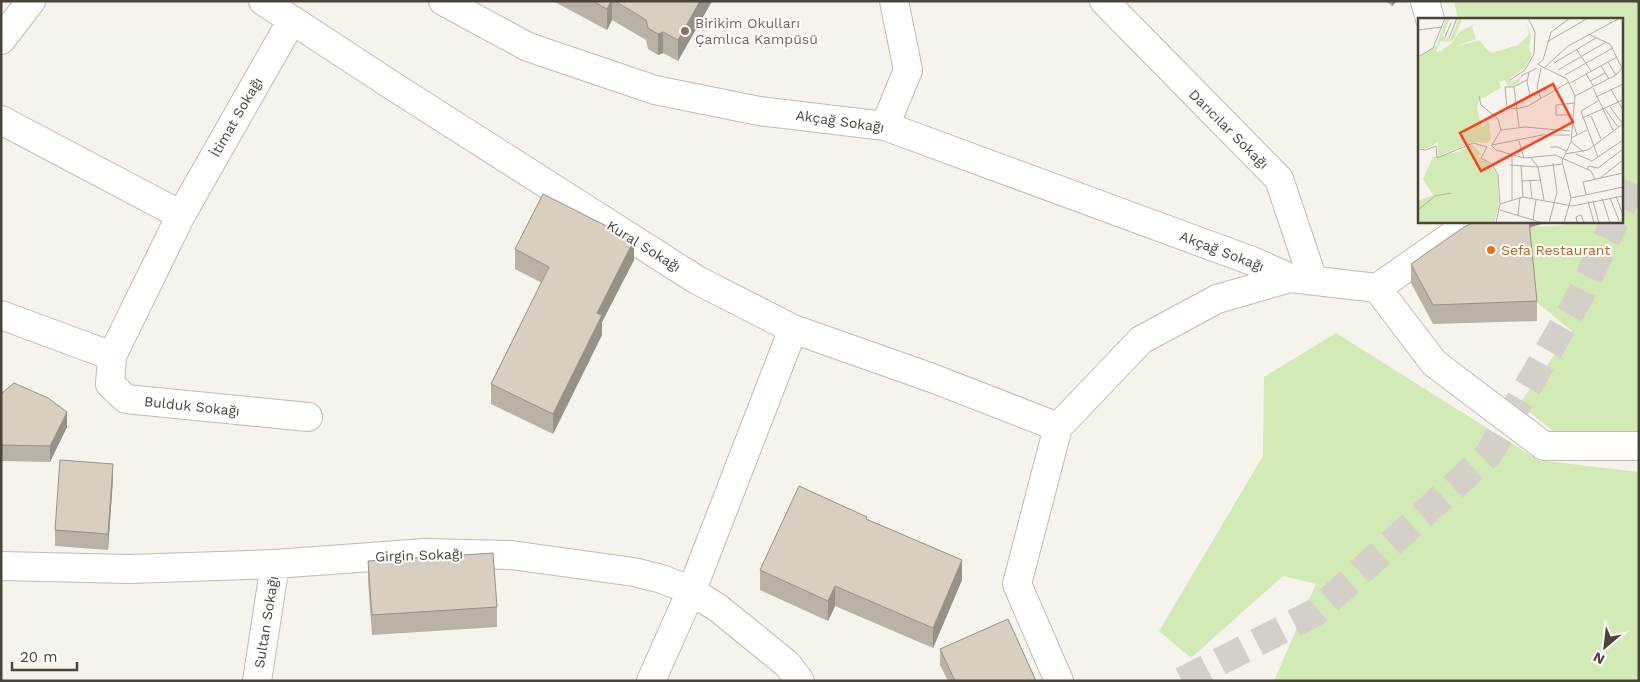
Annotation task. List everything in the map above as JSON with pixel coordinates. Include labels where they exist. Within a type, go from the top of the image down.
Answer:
[{"type":"street","points":[[1,40],[31,1]]},
{"type":"street","name":"Kural Sokağı","points":[[263,1],[697,280],[793,328],[1058,427]]},
{"type":"street","name":"Akçağ Sokağı","points":[[443,1],[528,47],[655,90],[759,111],[885,126],[1302,279]]},
{"type":"street","points":[[885,126],[908,70],[894,1]]},
{"type":"street","name":"Darıcılar Sokağı","points":[[1104,1],[1279,179],[1302,279]]},
{"type":"street","points":[[1425,1],[1430,18]]},
{"type":"street","name":"İtimat Sokağı","points":[[112,356],[181,215],[292,20]]},
{"type":"street","points":[[1,120],[181,215]]},
{"type":"street","points":[[1059,681],[1017,584],[1058,427],[1141,340],[1217,299],[1302,279],[1377,288],[1472,222]]},
{"type":"street","points":[[1377,288],[1434,363],[1544,446],[1639,446]]},
{"type":"street","points":[[1,315],[112,356]]},
{"type":"street","points":[[651,681],[691,592],[793,328]]},
{"type":"street","name":"Bulduk Sokağı","points":[[112,356],[110,384],[126,399],[308,417]]},
{"type":"street","name":"Girgin Sokağı","points":[[1,566],[129,569],[275,564],[425,553],[511,555],[634,572],[662,579],[691,592],[718,608],[787,664],[800,681]]},
{"type":"street","name":"Sultan Sokağı","points":[[257,681],[275,564]]},
{"type":"green space","points":[[1454,1],[1639,1],[1639,431],[1557,434],[1519,404],[1572,331],[1535,301],[1519,228],[1565,225],[1564,222],[1622,222],[1622,18],[1458,18]]},
{"type":"green space","points":[[1336,333],[1538,460],[1639,472],[1639,681],[1274,681],[1316,584],[1283,576],[1191,658],[1159,631],[1263,456],[1264,377]]},
{"type":"building","points":[[593,1],[611,1],[607,9]]},
{"type":"building","points":[[615,1],[700,1],[678,40],[663,32],[658,34],[648,28],[646,20]]},
{"type":"building","points":[[543,194],[634,240],[597,313],[602,315],[553,414],[491,384],[549,267],[515,249]]},
{"type":"building","points":[[1474,222],[1529,222],[1537,301],[1433,305],[1411,264]]},
{"type":"building","points":[[14,383],[48,398],[67,412],[50,446],[1,445],[1,394]]},
{"type":"building","points":[[60,460],[113,464],[108,534],[55,530]]},
{"type":"building","points":[[799,486],[867,517],[866,519],[962,560],[933,628],[835,586],[828,601],[760,570]]},
{"type":"building","points":[[493,553],[497,607],[372,615],[368,561]]},
{"type":"building","points":[[1008,619],[1036,681],[955,681],[940,649]]},
{"type":"tunnel","points":[[1622,206],[1639,170]]},
{"type":"tunnel","points":[[1182,681],[1316,612],[1489,454],[1579,298],[1615,222]]},
{"type":"place","name":"Birikim Okulları Çamlıca Kampüsü","points":[[685,31]]},
{"type":"place","name":"Sefa Restaurant","points":[[1491,250]]}]
